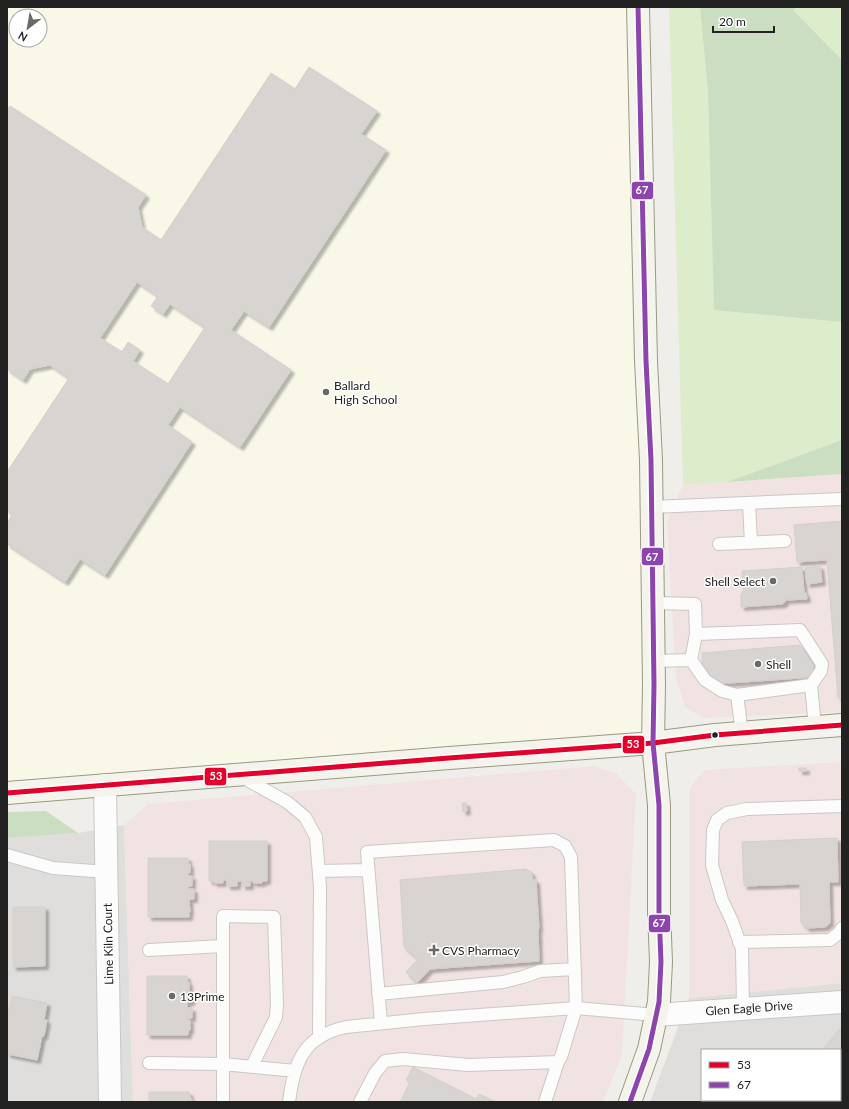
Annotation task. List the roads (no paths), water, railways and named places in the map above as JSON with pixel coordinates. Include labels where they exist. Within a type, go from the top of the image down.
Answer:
[{"type":"main road","points":[[630,1102],[649,1049],[660,1002],[661,962],[659,910],[659,805],[653,743],[654,661],[652,507],[646,361],[638,7]]},
{"type":"main road","points":[[7,793],[653,743],[715,735],[842,725]]},
{"type":"street","name":"Lime Kiln Court","points":[[105,785],[110,1102]]},
{"type":"street","name":"Glen Eagle Drive","points":[[656,1015],[842,1002]]},
{"type":"lane","points":[[652,507],[842,498]]},
{"type":"lane","points":[[749,503],[751,543]]},
{"type":"lane","points":[[719,544],[785,541]]},
{"type":"lane","points":[[653,603],[695,604],[696,634],[691,660],[705,680],[722,691],[737,696],[811,685]]},
{"type":"lane","points":[[696,634],[800,630],[822,664],[821,671],[811,685],[815,727]]},
{"type":"lane","points":[[654,661],[691,660]]},
{"type":"lane","points":[[737,696],[742,733]]},
{"type":"lane","points":[[238,775],[287,802],[305,817],[316,837],[320,887],[319,1037]]},
{"type":"lane","points":[[743,1008],[742,949],[732,921],[722,900],[712,865],[713,830],[717,820],[727,813],[747,809],[842,806]]},
{"type":"lane","points":[[381,1023],[367,852],[554,840],[565,846],[571,857],[576,1008],[545,1102]]},
{"type":"lane","points":[[7,855],[54,868],[107,872]]},
{"type":"lane","points":[[319,872],[368,870]]},
{"type":"lane","points":[[223,1102],[223,916],[274,916],[277,1004],[276,1017],[252,1066]]},
{"type":"lane","points":[[739,942],[830,940],[839,933],[842,928]]},
{"type":"lane","points":[[149,950],[223,946]]},
{"type":"lane","points":[[378,994],[503,982],[540,971],[575,969]]},
{"type":"lane","points":[[289,1102],[295,1070],[304,1053],[319,1037],[346,1027],[576,1008],[656,1015]]},
{"type":"lane","points":[[360,1102],[375,1073],[385,1060],[403,1058],[468,1065],[558,1062]]},
{"type":"lane","points":[[149,1063],[223,1064],[295,1070]]},
{"type":"place","name":"Ballard High School","points":[[326,392]]},
{"type":"place","name":"Shell Select","points":[[773,581]]},
{"type":"place","name":"Shell","points":[[758,664]]},
{"type":"place","name":"CVS Pharmacy","points":[[434,950]]},
{"type":"place","name":"13Prime","points":[[172,996]]}]
